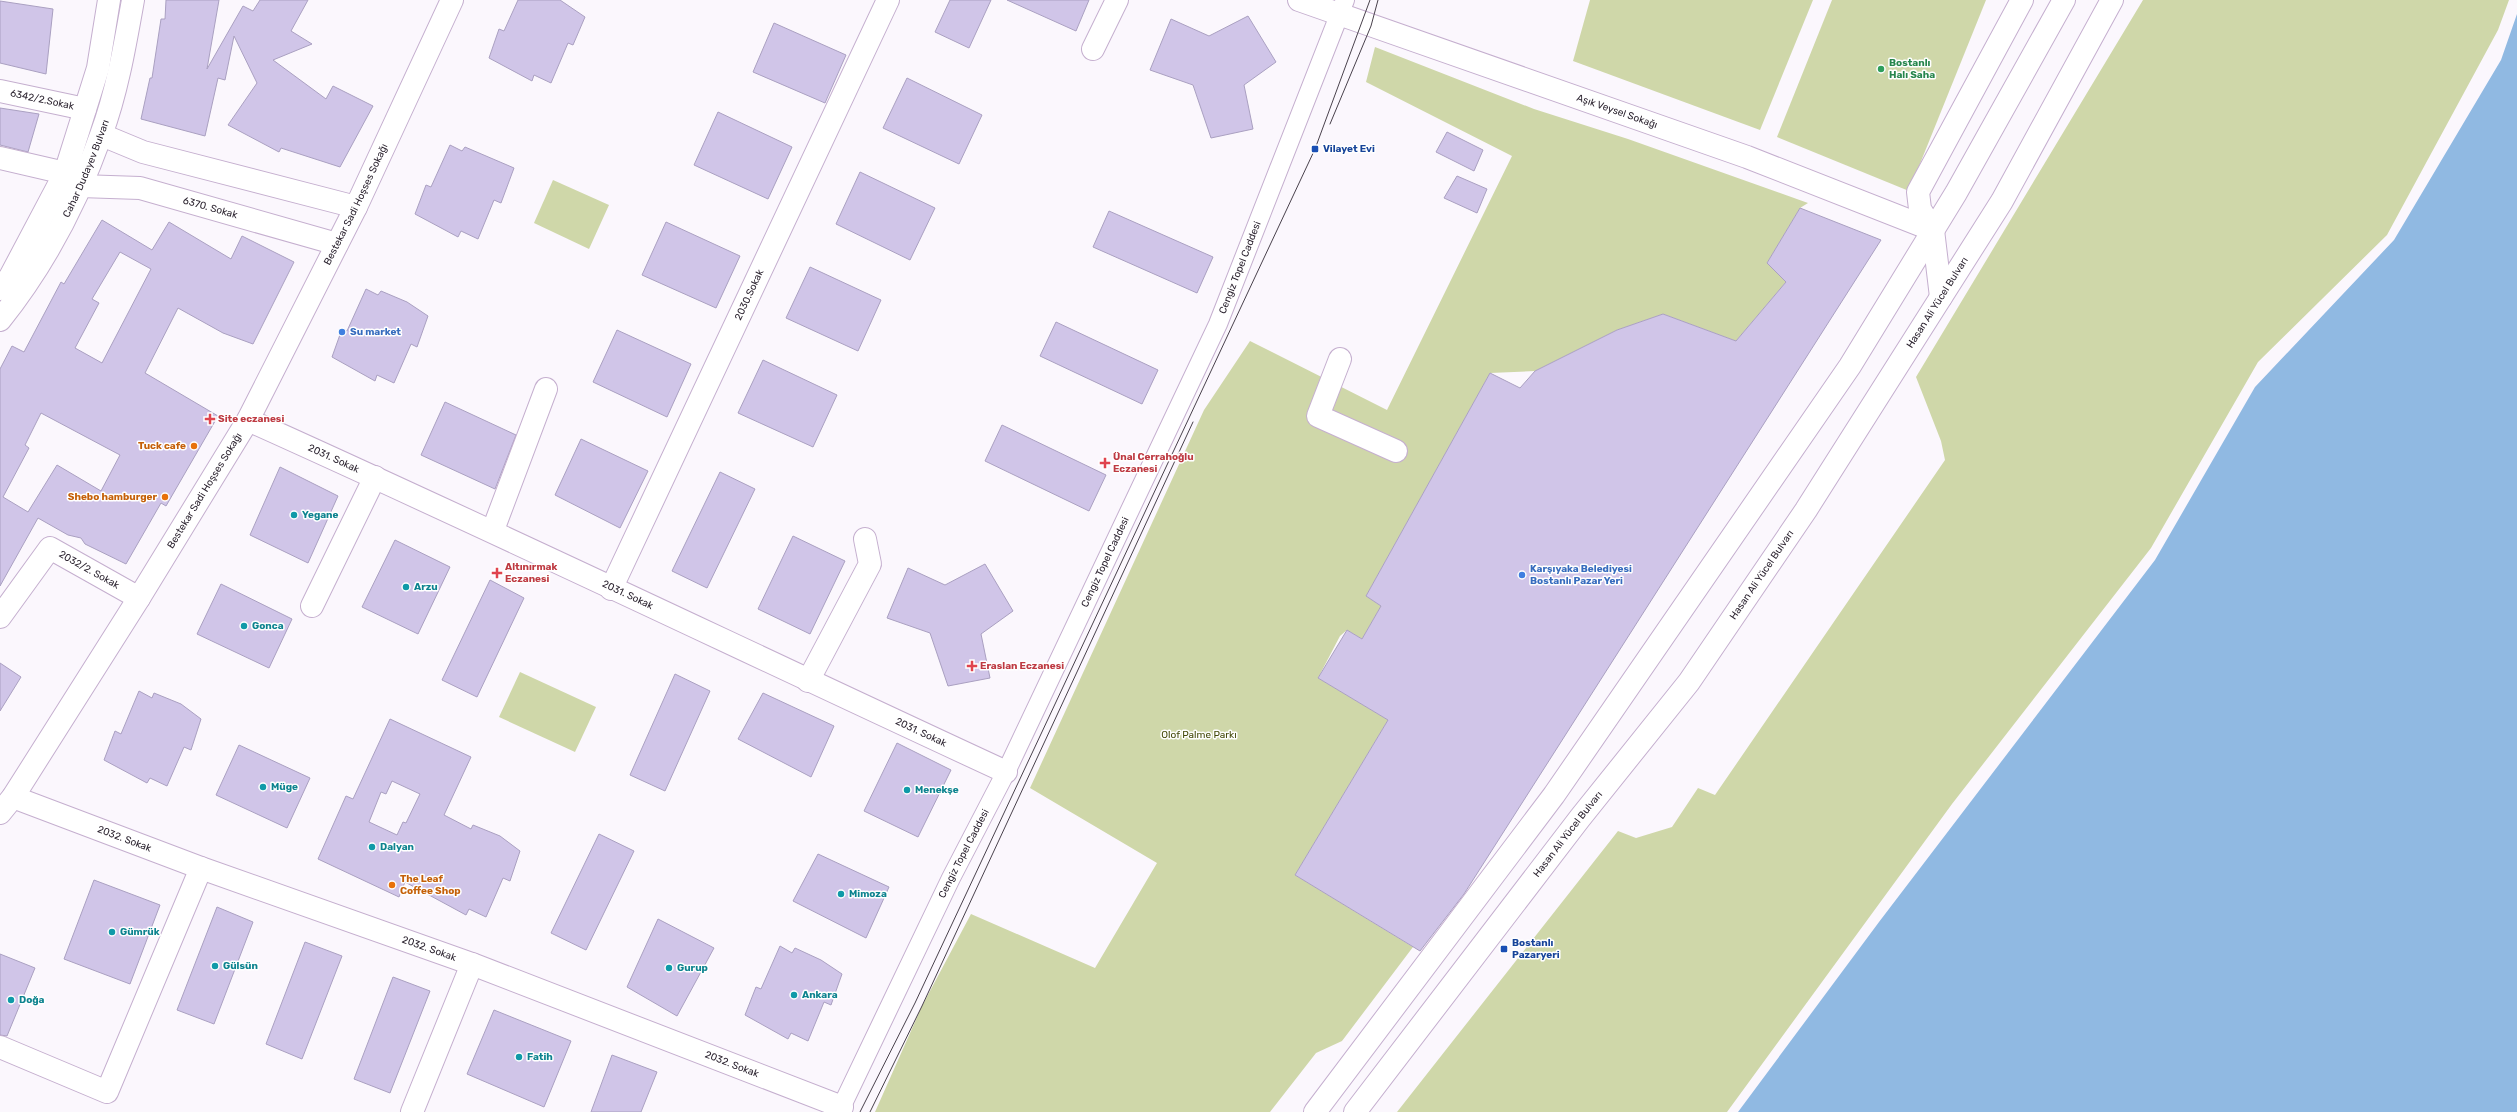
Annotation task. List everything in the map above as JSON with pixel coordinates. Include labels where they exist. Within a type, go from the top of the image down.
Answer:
[{"type":"street","name":"Cahar Dudayev Bulvarı","points":[[0,320],[28,285],[62,227],[85,109],[98,68],[109,0]]},
{"type":"street","name":"Cahar Dudayev Bulvarı","points":[[3,280],[102,134],[124,50],[133,0]]},
{"type":"street","name":"Bestekar Sadi Hoşses Sokağı","points":[[7,805],[140,598],[248,420],[356,207],[452,0]]},
{"type":"street","name":"2030.Sokak","points":[[611,589],[888,0]]},
{"type":"street","points":[[1093,49],[1117,0]]},
{"type":"street","name":"Aşık Veysel Sokağı","points":[[1300,0],[1342,8],[1747,157],[1933,230]]},
{"type":"street","points":[[1941,297],[1933,230],[1920,209],[1918,192],[2022,0]]},
{"type":"street","points":[[1315,1112],[1554,795],[1850,366],[1956,193],[2064,0]]},
{"type":"street","name":"Hasan Ali Yücel Bulvarı","points":[[1355,1112],[1575,824],[1689,682],[1806,510],[2002,201],[2112,0]]},
{"type":"street","name":"Cengiz Topel Caddesi","points":[[840,1109],[951,878],[1006,772],[1218,324],[1342,8]]},
{"type":"street","name":"6342/2.Sokak","points":[[0,91],[85,109]]},
{"type":"street","points":[[102,134],[143,152],[356,207]]},
{"type":"street","name":"6370. Sokak","points":[[0,158],[72,179],[140,188],[338,244]]},
{"type":"street","points":[[1340,359],[1318,416],[1396,451]]},
{"type":"street","points":[[493,530],[546,389]]},
{"type":"street","name":"2031. Sokak","points":[[248,420],[493,530],[611,589],[1006,772]]},
{"type":"street","points":[[312,606],[375,477]]},
{"type":"street","points":[[808,681],[870,564],[865,538]]},
{"type":"street","name":"2032/2. Sokak","points":[[0,617],[50,548],[140,598]]},
{"type":"street","name":"2032. Sokak","points":[[7,805],[201,868],[472,964],[840,1109]]},
{"type":"street","points":[[0,1047],[107,1092],[201,868]]},
{"type":"street","points":[[412,1112],[472,964]]},
{"type":"green space","points":[[1590,0],[1813,0],[1760,130],[1573,61]]},
{"type":"green space","name":"Bostanlı Halı Saha","points":[[1832,0],[1986,0],[1909,191],[1777,137]]},
{"type":"green space","points":[[2143,0],[2509,0],[2498,30],[2387,235],[2258,362],[2151,548],[1952,804],[1727,1112],[1397,1112],[1618,831],[1636,838],[1672,827],[1698,788],[1715,795],[1945,460],[1941,441],[1916,377]]},
{"type":"green space","name":"Olof Palme Parkı","points":[[1375,47],[1534,109],[1628,139],[1808,203],[1800,208],[1767,263],[1786,282],[1736,341],[1663,314],[1617,330],[1535,371],[1490,373],[1366,596],[1381,606],[1362,639],[1347,630],[1340,636],[1318,678],[1388,720],[1295,875],[1413,947],[1342,1041],[1316,1053],[1270,1112],[875,1112],[922,1006],[971,914],[1095,968],[1157,863],[1030,788],[1204,410],[1250,341],[1387,410],[1512,156],[1366,82]]},
{"type":"green space","points":[[553,180],[609,205],[589,249],[534,223]]},
{"type":"green space","points":[[520,672],[596,707],[575,752],[499,717]]},
{"type":"water","points":[[2517,14],[2517,1112],[1738,1112],[1879,922],[2155,560],[2255,387],[2394,240],[2501,60]]},
{"type":"building","points":[[166,0],[219,0],[207,69],[243,6],[253,11],[260,0],[308,0],[291,31],[312,44],[273,60],[326,99],[333,86],[373,106],[340,167],[281,148],[279,152],[228,125],[257,83],[234,36],[225,80],[218,78],[205,136],[141,119],[150,78],[152,78],[161,19],[165,19]]},
{"type":"building","points":[[518,0],[560,0],[585,17],[573,45],[568,43],[551,83],[534,75],[532,81],[489,58],[499,29],[504,31]]},
{"type":"building","points":[[950,0],[991,0],[969,48],[935,32]]},
{"type":"building","points":[[1007,0],[1089,0],[1076,31]]},
{"type":"building","points":[[0,1],[53,9],[46,74],[0,63]]},
{"type":"building","points":[[1248,16],[1276,62],[1244,85],[1253,129],[1211,138],[1193,85],[1150,70],[1171,19],[1209,36]]},
{"type":"building","points":[[774,23],[846,55],[825,103],[753,72]]},
{"type":"building","points":[[907,78],[982,115],[959,164],[883,128]]},
{"type":"building","points":[[0,108],[39,114],[28,152],[0,145]]},
{"type":"building","points":[[718,112],[792,147],[768,199],[694,165]]},
{"type":"building","points":[[1447,132],[1483,150],[1474,171],[1436,152]]},
{"type":"building","points":[[450,145],[462,151],[465,147],[514,168],[501,203],[494,200],[478,239],[461,231],[458,237],[415,214],[426,185],[431,187]]},
{"type":"building","points":[[860,172],[935,208],[910,260],[836,224]]},
{"type":"building","points":[[1457,176],[1487,189],[1477,213],[1444,198]]},
{"type":"building","name":"Karşıyaka Belediyesi Bostanlı Pazar Yeri","points":[[1800,208],[1881,240],[1464,894],[1420,951],[1295,875],[1388,720],[1318,678],[1347,630],[1362,639],[1381,606],[1366,596],[1490,373],[1520,388],[1535,371],[1617,330],[1663,314],[1736,341],[1786,282],[1767,263]]},
{"type":"building","points":[[1109,211],[1213,257],[1197,293],[1093,247]]},
{"type":"building","points":[[102,220],[152,250],[169,222],[231,259],[242,236],[294,262],[253,344],[223,333],[178,308],[145,373],[218,416],[166,506],[161,503],[126,564],[85,544],[81,538],[68,535],[38,518],[0,586],[0,369],[12,346],[24,352],[61,282],[64,284]],"holes":[[[120,252],[151,269],[102,363],[75,348],[99,303],[92,299]],[[41,413],[120,455],[101,491],[57,465],[28,512],[3,497],[29,448],[25,445]]]},
{"type":"building","points":[[666,222],[740,256],[716,308],[642,275]]},
{"type":"building","points":[[810,267],[881,300],[858,351],[786,318]]},
{"type":"building","points":[[366,289],[378,295],[381,291],[407,302],[428,316],[417,347],[411,344],[394,383],[377,375],[375,381],[332,357],[342,329],[347,331]]},
{"type":"building","points":[[1056,322],[1158,370],[1142,404],[1040,356]]},
{"type":"building","points":[[617,330],[691,364],[667,417],[593,382]]},
{"type":"building","points":[[763,360],[837,395],[813,447],[738,413]]},
{"type":"building","points":[[445,402],[516,435],[495,489],[421,455]]},
{"type":"building","points":[[1002,425],[1106,475],[1089,511],[985,461]]},
{"type":"building","points":[[581,439],[648,471],[620,528],[555,495]]},
{"type":"building","name":"Yegane","points":[[280,467],[338,496],[308,563],[250,535]]},
{"type":"building","points":[[720,472],[755,489],[707,588],[672,571]]},
{"type":"building","points":[[793,536],[845,561],[810,634],[758,609]]},
{"type":"building","name":"Arzu","points":[[395,540],[450,567],[418,634],[362,607]]},
{"type":"building","points":[[985,564],[1013,611],[981,634],[990,678],[948,686],[930,633],[887,618],[908,568],[945,585]]},
{"type":"building","points":[[490,580],[524,598],[477,697],[442,680]]},
{"type":"building","name":"Gonca","points":[[221,584],[292,619],[269,668],[197,634]]},
{"type":"building","points":[[0,663],[21,677],[0,711]]},
{"type":"building","points":[[675,674],[710,691],[665,791],[630,775]]},
{"type":"building","points":[[139,691],[152,698],[154,693],[181,704],[201,719],[191,750],[184,747],[167,786],[150,778],[147,783],[104,760],[115,731],[121,734]]},
{"type":"building","points":[[763,693],[834,726],[811,777],[738,739]]},
{"type":"building","points":[[390,719],[471,757],[444,815],[471,829],[473,825],[500,836],[520,851],[510,881],[503,878],[486,917],[469,909],[466,915],[405,882],[399,897],[318,859],[346,796],[353,799]],"holes":[[[392,781],[420,794],[406,823],[403,822],[397,835],[369,822],[381,792],[386,794]]]},
{"type":"building","name":"Menekşe","points":[[897,743],[951,770],[918,837],[864,811]]},
{"type":"building","name":"Müge","points":[[239,745],[310,778],[287,828],[216,795]]},
{"type":"building","points":[[599,834],[634,851],[586,950],[551,933]]},
{"type":"building","name":"Mimoza","points":[[818,854],[889,887],[866,938],[793,901]]},
{"type":"building","name":"Gümrük","points":[[94,880],[160,905],[130,984],[64,959]]},
{"type":"building","name":"Gülsün","points":[[217,907],[253,922],[214,1024],[177,1010]]},
{"type":"building","name":"Gurup","points":[[658,919],[714,948],[677,1016],[627,987]]},
{"type":"building","points":[[305,942],[342,956],[302,1059],[266,1044]]},
{"type":"building","name":"Ankara","points":[[780,946],[792,953],[795,948],[821,960],[842,974],[831,1005],[824,1002],[808,1041],[791,1033],[788,1039],[745,1015],[756,987],[761,989]]},
{"type":"building","name":"Doğa","points":[[0,954],[35,968],[7,1036],[0,1035]]},
{"type":"building","points":[[393,977],[430,991],[390,1093],[354,1079]]},
{"type":"building","name":"Fatih","points":[[494,1010],[571,1041],[544,1107],[467,1074]]},
{"type":"building","points":[[612,1055],[657,1072],[641,1112],[591,1112]]},
{"type":"tram line","points":[[860,1112],[915,1003],[1315,149],[1370,0]]},
{"type":"tram line","points":[[1330,124],[1371,26],[1378,0]]},
{"type":"tram line","points":[[870,1112],[922,1006],[1193,422]]},
{"type":"place","name":"Bostanlı Halı Saha","points":[[1881,69]]},
{"type":"place","name":"Vilayet Evi","points":[[1315,149]]},
{"type":"place","name":"Su market","points":[[342,332]]},
{"type":"place","name":"Site eczanesi","points":[[210,419]]},
{"type":"place","name":"Tuck cafe","points":[[194,446]]},
{"type":"place","name":"Ünal Cerrahoğlu Eczanesi","points":[[1105,463]]},
{"type":"place","name":"Shebo hamburger","points":[[165,497]]},
{"type":"place","name":"Yegane","points":[[294,515]]},
{"type":"place","name":"Altınırmak Eczanesi","points":[[497,573]]},
{"type":"place","name":"Karşıyaka Belediyesi Bostanlı Pazar Yeri","points":[[1522,575]]},
{"type":"place","name":"Arzu","points":[[406,587]]},
{"type":"place","name":"Gonca","points":[[244,626]]},
{"type":"place","name":"Eraslan Eczanesi","points":[[972,666]]},
{"type":"place","name":"Müge","points":[[263,787]]},
{"type":"place","name":"Menekşe","points":[[907,790]]},
{"type":"place","name":"Dalyan","points":[[372,847]]},
{"type":"place","name":"The Leaf Coffee Shop","points":[[392,885]]},
{"type":"place","name":"Mimoza","points":[[841,894]]},
{"type":"place","name":"Gümrük","points":[[112,932]]},
{"type":"place","name":"Bostanlı Pazaryeri","points":[[1504,949]]},
{"type":"place","name":"Gülsün","points":[[215,966]]},
{"type":"place","name":"Gurup","points":[[669,968]]},
{"type":"place","name":"Ankara","points":[[794,995]]},
{"type":"place","name":"Doğa","points":[[11,1000]]},
{"type":"place","name":"Fatih","points":[[519,1057]]}]
